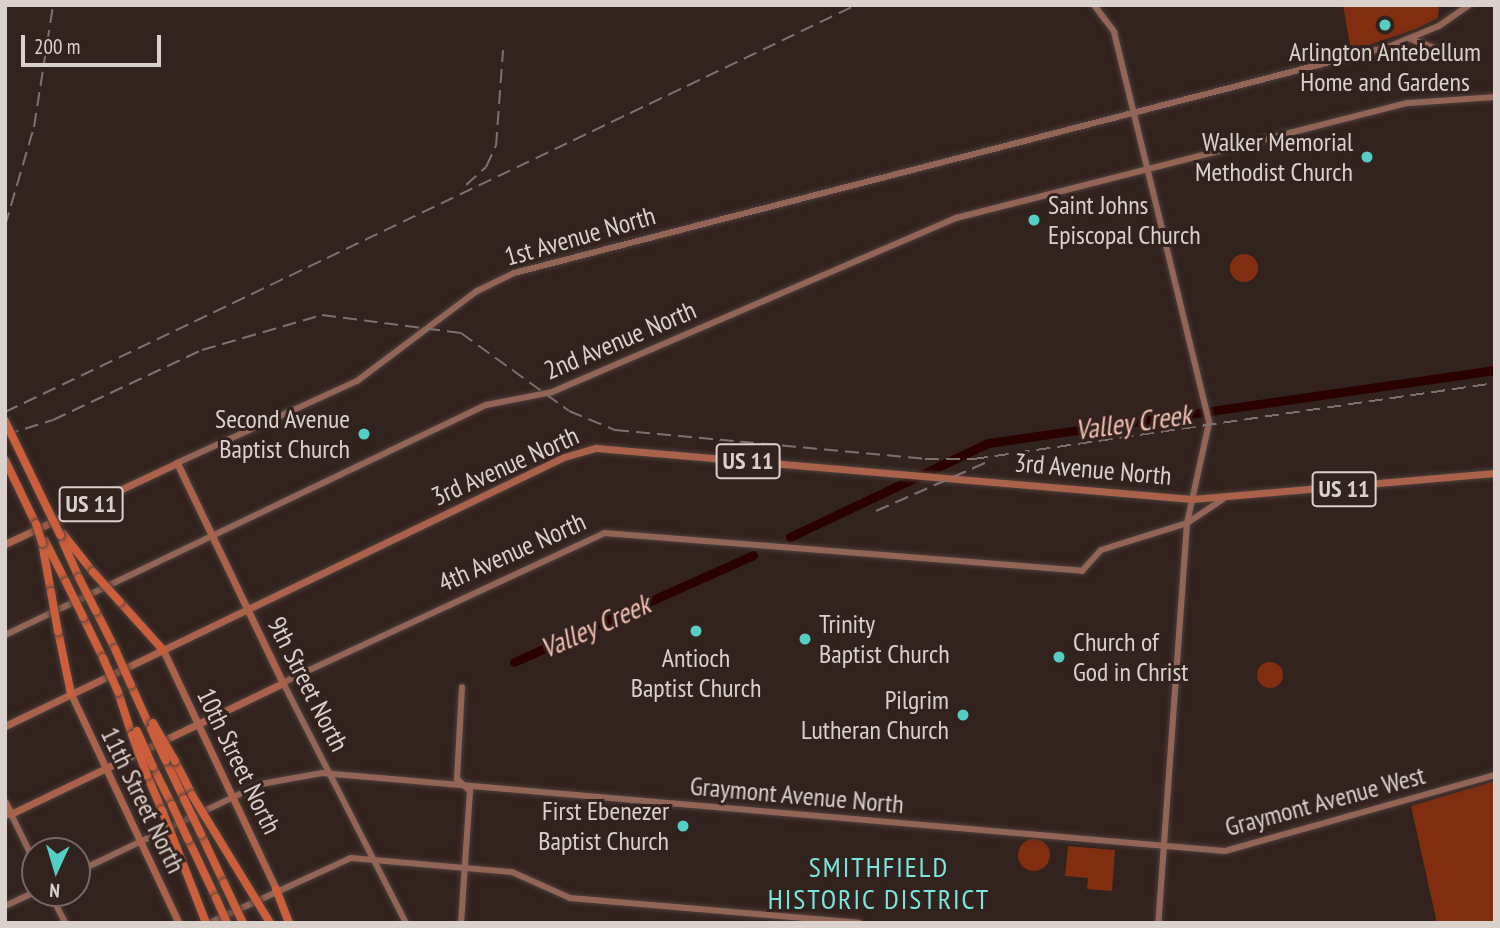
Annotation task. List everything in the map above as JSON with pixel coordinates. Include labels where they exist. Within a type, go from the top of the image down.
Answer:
[{"type":"highway","points":[[5,421],[135,694],[188,797],[270,923]]},
{"type":"highway","points":[[5,460],[118,692],[148,775],[208,923]]},
{"type":"highway","points":[[61,535],[163,650]]},
{"type":"highway","points":[[43,542],[71,694]]},
{"type":"highway","points":[[134,733],[172,805],[227,923]]},
{"type":"highway","points":[[188,797],[201,834],[243,923]]},
{"type":"highway","points":[[276,889],[289,923]]},
{"type":"main road","name":"3rd Avenue North","points":[[5,726],[247,609],[596,448],[1192,499]]},
{"type":"main road","name":"9th Street North","points":[[177,463],[283,683]]},
{"type":"main road","name":"1st Avenue North","points":[[5,544],[177,463]]},
{"type":"main road","name":"US 11","points":[[1192,499],[1223,499],[1495,472]]},
{"type":"main road","name":"10th Street North","points":[[163,650],[276,889]]},
{"type":"main road","name":"4th Avenue North","points":[[8,815],[283,683]]},
{"type":"main road","name":"11th Street North","points":[[71,694],[103,768],[179,923]]},
{"type":"main road","points":[[5,802],[8,815]]},
{"type":"street","points":[[1094,5],[1114,32],[1136,113],[1208,420],[1187,523],[1158,923]]},
{"type":"street","name":"1st Avenue North","points":[[177,463],[357,380],[477,291],[514,273],[1136,113],[1405,40],[1469,5]]},
{"type":"street","points":[[1405,40],[1425,40],[1437,50]]},
{"type":"street","name":"2nd Avenue North","points":[[5,635],[486,405],[552,392],[944,222],[1408,103],[1495,97]]},
{"type":"street","points":[[1187,523],[1223,499]]},
{"type":"street","name":"4th Avenue North","points":[[283,683],[604,533],[1082,571],[1109,547],[1187,523]]},
{"type":"street","name":"9th Street North","points":[[283,683],[406,923]]},
{"type":"street","points":[[461,923],[466,786],[457,779],[462,687]]},
{"type":"street","name":"Graymont Avenue North","points":[[91,865],[261,784],[330,774],[1163,846]]},
{"type":"street","name":"Graymont Avenue West","points":[[1163,846],[1225,851],[1495,775]]},
{"type":"street","points":[[8,815],[21,838]]},
{"type":"street","points":[[208,923],[276,889],[351,858],[512,872],[570,898],[859,923]]},
{"type":"street","points":[[5,906],[21,899]]},
{"type":"street","points":[[57,907],[65,923]]},
{"type":"shaded area","name":"Arlington Antebellum Home and Gardens","points":[[1343,5],[1439,5],[1438,18],[1416,29],[1351,51]]},
{"type":"shaded area","points":[[1244,254],[1254,258],[1258,268],[1254,278],[1244,282],[1234,278],[1230,268],[1234,258]]},
{"type":"shaded area","points":[[1270,662],[1279,666],[1283,675],[1279,684],[1270,688],[1261,684],[1257,675],[1261,666]]},
{"type":"shaded area","points":[[1495,781],[1495,923],[1437,923],[1411,806]]},
{"type":"shaded area","points":[[1034,839],[1045,844],[1050,855],[1045,866],[1034,871],[1023,866],[1018,855],[1023,844]]},
{"type":"shaded area","points":[[1068,846],[1115,850],[1112,891],[1087,889],[1088,878],[1065,876]]},
{"type":"waterway","name":"Valley Creek","points":[[790,537],[988,443],[1495,370]]},
{"type":"waterway","name":"Valley Creek","points":[[514,662],[753,555]]},
{"type":"railway","points":[[5,226],[34,127],[53,5]]},
{"type":"railway","points":[[5,412],[856,5]]},
{"type":"railway","points":[[466,185],[486,167],[496,146],[503,50]]},
{"type":"railway","points":[[5,435],[53,420],[202,350],[322,315],[461,333],[569,411],[615,430],[925,459],[974,459],[1495,383]]},
{"type":"railway","points":[[876,511],[985,463]]},
{"type":"place","name":"Arlington Antebellum Home and Gardens","points":[[1385,25]]},
{"type":"place","name":"Walker Memorial Methodist Church","points":[[1367,157]]},
{"type":"place","name":"Saint Johns Episcopal Church","points":[[1034,220]]},
{"type":"place","name":"Second Avenue Baptist Church","points":[[364,434]]},
{"type":"place","name":"Antioch Baptist Church","points":[[696,631]]},
{"type":"place","name":"Trinity Baptist Church","points":[[805,639]]},
{"type":"place","name":"Church of God in Christ","points":[[1059,657]]},
{"type":"place","name":"Pilgrim Lutheran Church","points":[[963,715]]},
{"type":"place","name":"First Ebenezer Baptist Church","points":[[683,826]]},
{"type":"district","name":"SMITHFIELD HISTORIC DISTRICT","points":[[879,883]]}]
